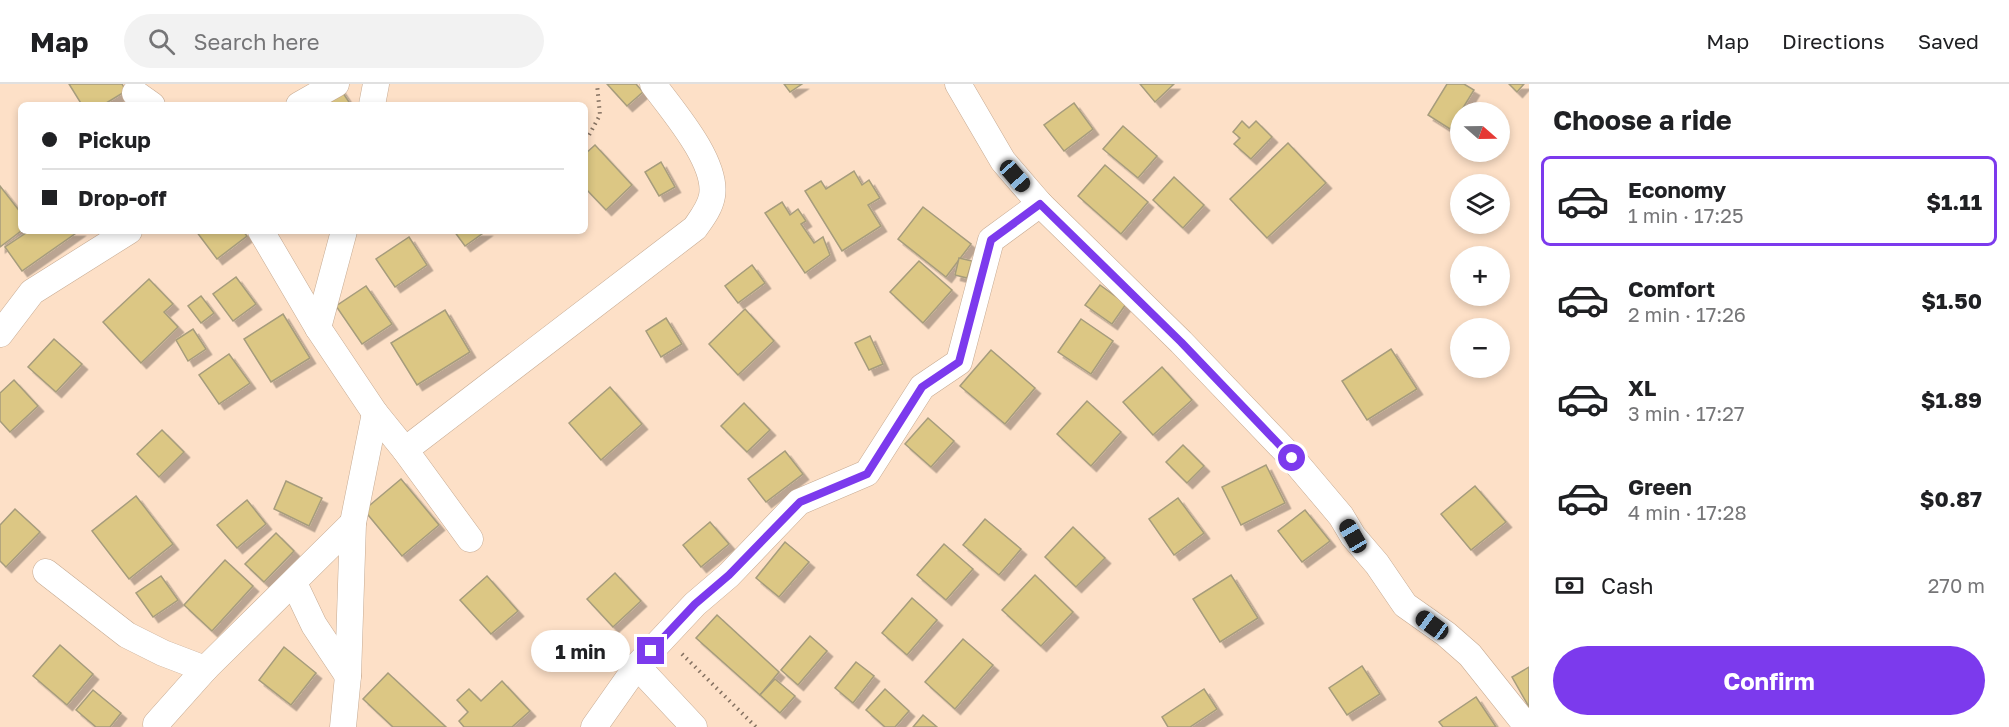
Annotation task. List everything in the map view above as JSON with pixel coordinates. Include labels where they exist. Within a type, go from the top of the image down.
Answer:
[{"type":"street","points":[[304,102],[336,84]]},
{"type":"street","points":[[373,102],[376,84]]},
{"type":"street","points":[[405,450],[695,228],[706,213],[712,196],[711,176],[695,141],[653,84]]},
{"type":"street","points":[[958,84],[1003,161],[1040,204],[1181,342],[1292,458],[1341,516],[1353,536],[1377,564],[1405,605],[1446,634],[1470,655],[1521,719],[1529,723]]},
{"type":"street","points":[[594,727],[637,666],[695,604],[729,575],[800,502],[867,474],[922,387],[959,362],[991,240],[1040,204]]},
{"type":"street","points":[[0,334],[32,292],[124,234]]},
{"type":"street","points":[[263,234],[318,328],[375,412],[470,539]]},
{"type":"street","points":[[318,328],[343,234]]},
{"type":"street","points":[[343,727],[348,676],[353,523],[375,412]]},
{"type":"street","points":[[156,724],[205,669],[353,523]]},
{"type":"street","points":[[46,572],[127,635],[163,653],[205,669]]},
{"type":"street","points":[[294,583],[314,625],[348,676]]},
{"type":"street","points":[[637,666],[694,727]]},
{"type":"path","points":[[588,137],[600,115],[597,84]]},
{"type":"path","points":[[665,636],[756,727]]},
{"type":"building","points":[[69,84],[122,84],[126,91],[108,102],[80,102]]},
{"type":"building","points":[[607,84],[636,84],[643,92],[627,106]]},
{"type":"building","points":[[784,84],[802,84],[790,92]]},
{"type":"building","points":[[1140,84],[1174,84],[1155,102]]},
{"type":"building","points":[[1447,84],[1464,84],[1474,90],[1467,102],[1450,102],[1450,129],[1428,115]]},
{"type":"building","points":[[1509,84],[1524,84],[1517,92]]},
{"type":"building","points":[[339,87],[349,102],[317,102]]},
{"type":"building","points":[[1074,103],[1093,129],[1064,151],[1044,125]]},
{"type":"building","points":[[1242,121],[1249,128],[1256,121],[1272,137],[1251,159],[1234,144],[1240,138],[1233,132]]},
{"type":"building","points":[[1123,126],[1157,156],[1138,178],[1103,149]]},
{"type":"building","points":[[1288,143],[1326,183],[1267,238],[1230,199]]},
{"type":"building","points":[[595,145],[632,185],[606,210],[588,191],[588,151]]},
{"type":"building","points":[[661,162],[675,187],[659,196],[645,172]]},
{"type":"building","points":[[1105,165],[1148,202],[1121,234],[1078,196]]},
{"type":"building","points":[[854,171],[862,185],[869,180],[880,198],[868,205],[881,226],[842,251],[805,191],[821,181],[826,189]]},
{"type":"building","points":[[1174,177],[1204,205],[1183,228],[1153,200]]},
{"type":"building","points":[[0,186],[18,209],[18,233],[0,247]]},
{"type":"building","points":[[782,202],[790,215],[798,209],[806,221],[801,224],[814,243],[823,237],[830,255],[805,273],[765,213]]},
{"type":"building","points":[[923,207],[971,244],[946,277],[898,239]]},
{"type":"building","points":[[24,234],[75,234],[22,271],[5,247]]},
{"type":"building","points":[[198,234],[245,234],[247,236],[217,259]]},
{"type":"building","points":[[456,234],[482,234],[465,246]]},
{"type":"building","points":[[409,237],[427,265],[395,287],[376,259]]},
{"type":"building","points":[[959,258],[972,261],[967,278],[955,275]]},
{"type":"building","points":[[919,261],[952,290],[923,323],[890,292]]},
{"type":"building","points":[[752,265],[765,283],[738,303],[725,286]]},
{"type":"building","points":[[236,277],[256,304],[233,321],[213,294]]},
{"type":"building","points":[[149,279],[173,304],[164,312],[178,327],[141,363],[103,322]]},
{"type":"building","points":[[1100,285],[1126,304],[1112,324],[1085,305]]},
{"type":"building","points":[[366,286],[392,324],[362,344],[336,306]]},
{"type":"building","points":[[201,296],[214,313],[201,323],[188,306]]},
{"type":"building","points":[[745,309],[774,341],[738,375],[709,344]]},
{"type":"building","points":[[445,310],[470,352],[417,385],[391,343]]},
{"type":"building","points":[[283,314],[310,358],[271,382],[244,339]]},
{"type":"building","points":[[666,318],[682,344],[661,357],[646,331]]},
{"type":"building","points":[[1081,319],[1113,341],[1091,374],[1058,352]]},
{"type":"building","points":[[193,329],[206,349],[188,361],[176,340]]},
{"type":"building","points":[[870,336],[883,364],[869,370],[855,343]]},
{"type":"building","points":[[54,339],[82,364],[56,392],[28,367]]},
{"type":"building","points":[[1391,349],[1417,389],[1367,420],[1342,381]]},
{"type":"building","points":[[991,350],[1035,388],[1005,424],[960,386]]},
{"type":"building","points":[[229,354],[250,383],[219,404],[199,375]]},
{"type":"building","points":[[1162,367],[1192,400],[1153,435],[1123,402]]},
{"type":"building","points":[[14,380],[38,406],[10,432],[0,421],[0,393]]},
{"type":"building","points":[[610,387],[642,424],[601,460],[569,423]]},
{"type":"building","points":[[1087,401],[1121,432],[1091,466],[1057,434]]},
{"type":"building","points":[[744,403],[770,430],[747,452],[721,426]]},
{"type":"building","points":[[928,418],[954,441],[931,467],[905,444]]},
{"type":"building","points":[[162,430],[184,452],[159,477],[137,454]]},
{"type":"building","points":[[1183,445],[1204,466],[1187,483],[1166,462]]},
{"type":"building","points":[[785,451],[803,474],[766,502],[748,479]]},
{"type":"building","points":[[1266,465],[1285,503],[1241,525],[1222,487]]},
{"type":"building","points":[[401,479],[439,525],[402,556],[364,510]]},
{"type":"building","points":[[286,481],[322,498],[309,526],[274,509]]},
{"type":"building","points":[[1475,486],[1506,522],[1471,550],[1441,514]]},
{"type":"building","points":[[136,496],[173,544],[129,579],[92,531]]},
{"type":"building","points":[[1178,498],[1204,533],[1174,555],[1149,519]]},
{"type":"building","points":[[247,500],[266,524],[237,548],[217,525]]},
{"type":"building","points":[[15,509],[40,532],[6,567],[0,561],[0,525]]},
{"type":"building","points":[[1305,510],[1330,541],[1302,562],[1278,531]]},
{"type":"building","points":[[985,519],[1021,549],[999,575],[963,545]]},
{"type":"building","points":[[710,522],[729,544],[701,567],[683,545]]},
{"type":"building","points":[[1073,527],[1105,558],[1076,587],[1045,557]]},
{"type":"building","points":[[276,533],[294,551],[264,582],[245,564]]},
{"type":"building","points":[[785,542],[809,562],[779,597],[756,578]]},
{"type":"building","points":[[944,544],[973,569],[946,600],[917,575]]},
{"type":"building","points":[[225,560],[253,586],[212,631],[184,605]]},
{"type":"building","points":[[615,573],[641,601],[613,627],[587,599]]},
{"type":"building","points":[[1035,575],[1073,612],[1041,646],[1002,610]]},
{"type":"building","points":[[1231,575],[1258,618],[1220,642],[1193,599]]},
{"type":"building","points":[[161,576],[178,600],[153,617],[136,593]]},
{"type":"building","points":[[487,576],[518,611],[491,634],[460,600]]},
{"type":"building","points":[[912,598],[937,620],[907,655],[882,633]]},
{"type":"building","points":[[717,615],[779,672],[760,695],[696,638]]},
{"type":"building","points":[[810,636],[827,651],[798,685],[781,670]]},
{"type":"building","points":[[963,639],[993,665],[955,709],[925,682]]},
{"type":"building","points":[[60,645],[93,674],[67,705],[33,676]]},
{"type":"building","points":[[284,647],[316,673],[291,705],[259,680]]},
{"type":"building","points":[[856,662],[874,676],[853,703],[835,688]]},
{"type":"building","points":[[1362,666],[1380,694],[1347,715],[1329,688]]},
{"type":"building","points":[[1529,667],[1529,707],[1512,677]]},
{"type":"building","points":[[388,673],[446,727],[393,727],[363,699]]},
{"type":"building","points":[[775,679],[795,696],[780,713],[760,695]]},
{"type":"building","points":[[502,681],[530,711],[512,727],[464,727],[459,721],[468,712],[457,700],[469,689],[481,701]]},
{"type":"building","points":[[885,689],[909,711],[895,727],[885,727],[866,710]]},
{"type":"building","points":[[1204,689],[1217,709],[1190,727],[1168,727],[1162,717]]},
{"type":"building","points":[[93,690],[121,713],[110,727],[96,727],[76,710]]},
{"type":"building","points":[[1476,697],[1496,727],[1443,727],[1439,722]]},
{"type":"building","points":[[923,715],[937,727],[913,727]]},
{"type":"route","points":[[651,651],[695,604],[729,575],[800,502],[867,474],[922,387],[959,362],[991,240],[1040,204],[1181,342],[1292,458]]}]
